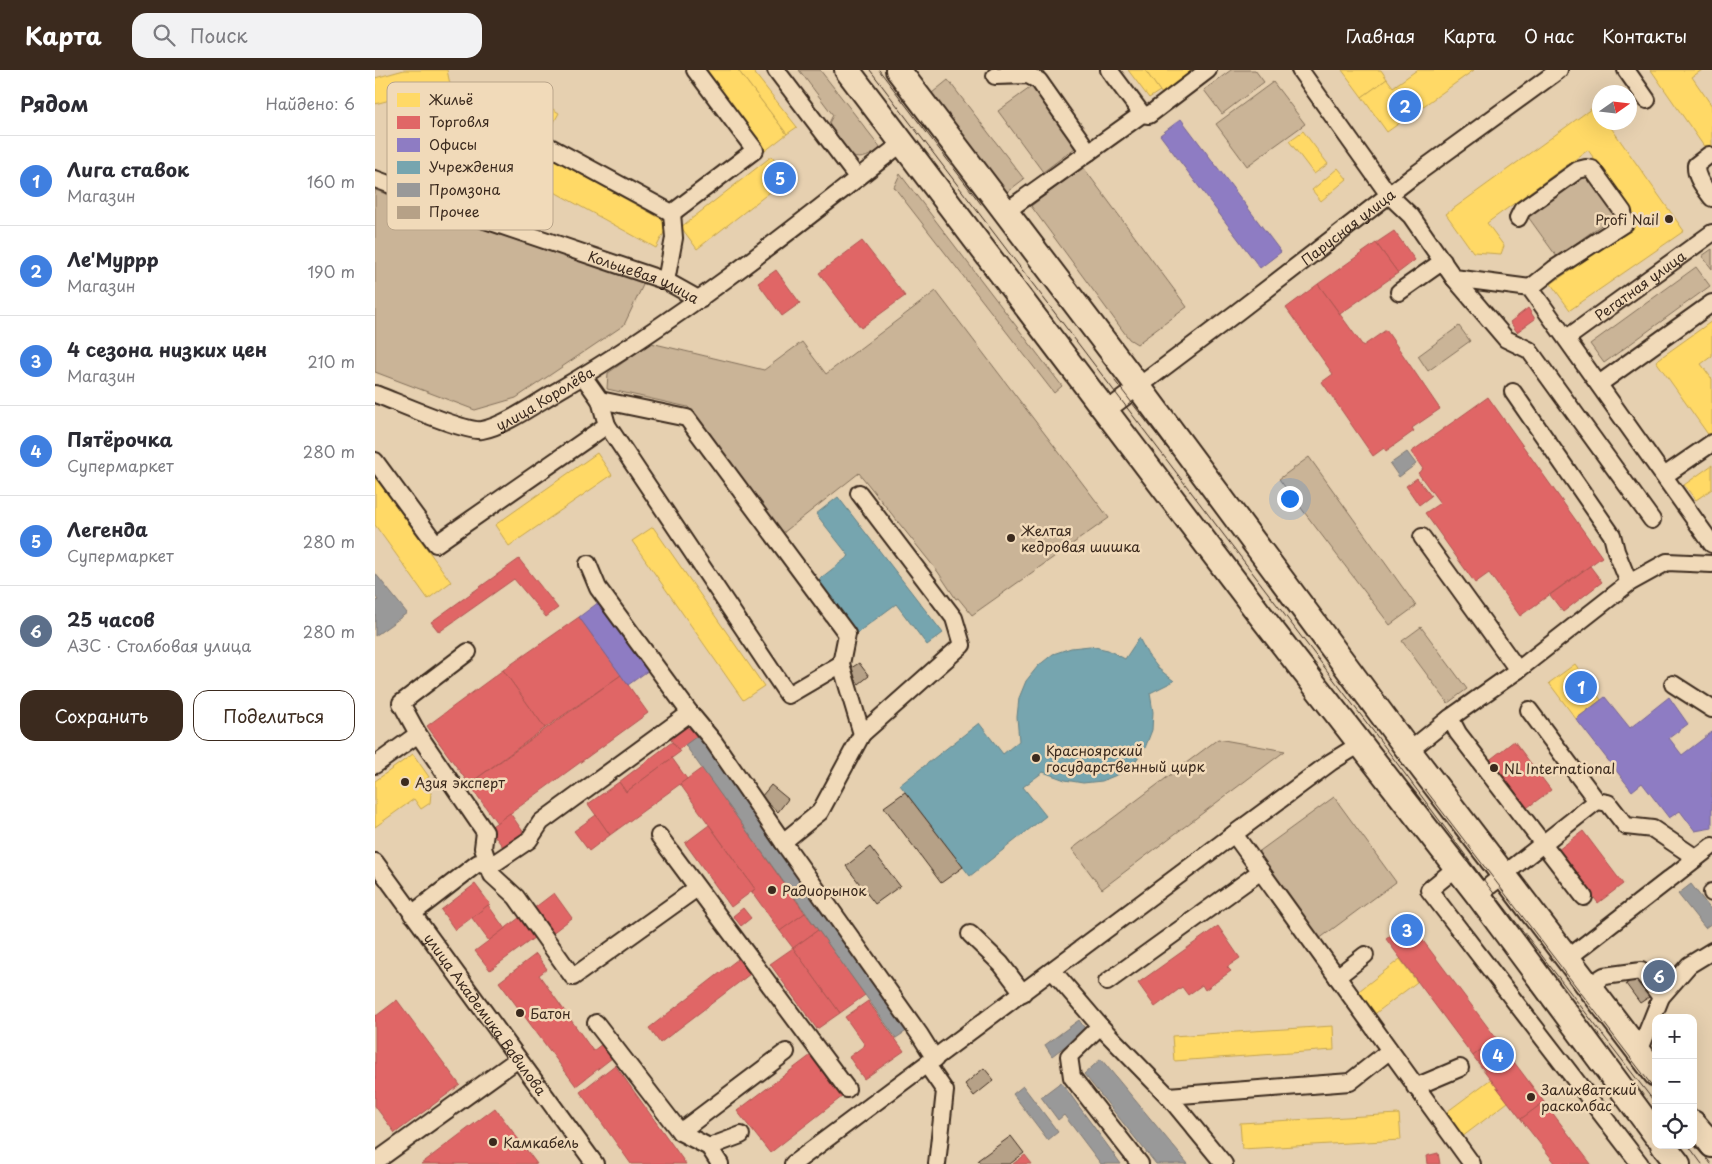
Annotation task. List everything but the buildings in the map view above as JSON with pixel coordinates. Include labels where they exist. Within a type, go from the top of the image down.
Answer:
[{"type":"highway","points":[[847,70],[1359,744],[1478,895],[1652,1130]]},
{"type":"highway","points":[[898,70],[1138,386],[1409,751],[1652,1069]]},
{"type":"highway","points":[[1697,1127],[1712,1146]]},
{"type":"highway","points":[[1666,1149],[1678,1164]]},
{"type":"street","points":[[672,214],[755,150],[695,70]]},
{"type":"street","points":[[776,70],[857,177]]},
{"type":"street","points":[[1109,70],[1142,114]]},
{"type":"street","points":[[1005,212],[1142,114],[1149,115],[1208,70]]},
{"type":"street","points":[[1300,70],[1389,195],[1411,216],[1454,278],[1506,339],[1529,350],[1652,520]]},
{"type":"street","name":"Парусная улица","points":[[1106,410],[1389,195],[1559,70]]},
{"type":"street","points":[[1626,70],[1647,100]]},
{"type":"street","points":[[995,76],[1028,75],[1039,81],[1089,152]]},
{"type":"street","name":"Кольцевая улица","points":[[515,230],[666,281],[700,300],[902,143]]},
{"type":"street","points":[[553,149],[672,214]]},
{"type":"street","points":[[1709,155],[1696,165],[1696,171],[1712,198]]},
{"type":"street","points":[[1454,278],[1531,288],[1553,270],[1625,223],[1623,212],[1592,169],[1586,168],[1579,170],[1522,210],[1518,218]]},
{"type":"street","name":"Кольцевая улица","points":[[375,179],[387,184]]},
{"type":"street","points":[[666,281],[674,238],[672,214]]},
{"type":"street","name":"Регатная улица","points":[[1567,338],[1712,233]]},
{"type":"street","points":[[1399,292],[1443,261]]},
{"type":"street","points":[[1531,288],[1664,476],[1685,496],[1712,544]]},
{"type":"street","name":"улица Королёва","points":[[375,394],[455,425],[481,431],[502,424],[583,376],[700,300]]},
{"type":"street","points":[[1599,384],[1712,303]]},
{"type":"street","points":[[583,376],[599,400],[607,425],[787,695],[841,664]]},
{"type":"street","points":[[1513,392],[1612,535],[1616,551],[1629,583]]},
{"type":"street","points":[[599,400],[687,418],[847,634],[841,664],[862,734]]},
{"type":"street","points":[[375,461],[436,544],[607,425]]},
{"type":"street","points":[[1664,476],[1712,443]]},
{"type":"street","points":[[783,842],[820,812],[862,734],[963,646],[954,618],[859,493]]},
{"type":"street","points":[[1422,537],[1518,670]]},
{"type":"street","points":[[1409,751],[1450,718],[1518,670],[1629,583],[1667,562],[1712,564]]},
{"type":"street","points":[[588,564],[599,588],[714,742],[920,1035],[945,1091],[937,1164]]},
{"type":"street","points":[[467,652],[401,703],[418,734],[485,832],[483,848],[492,875],[516,898],[573,977],[697,888]]},
{"type":"street","points":[[1673,684],[1712,709]]},
{"type":"street","points":[[1529,710],[1597,801],[1608,803],[1626,826],[1653,829],[1696,858]]},
{"type":"street","points":[[489,867],[529,840],[541,822],[690,712]]},
{"type":"street","points":[[1450,718],[1458,733],[1584,898]]},
{"type":"street","points":[[375,765],[418,734]]},
{"type":"street","points":[[793,1164],[1331,762],[1359,744]]},
{"type":"street","points":[[1478,895],[1597,801]]},
{"type":"street","points":[[1234,834],[1472,1164]]},
{"type":"street","points":[[659,836],[847,1089]]},
{"type":"street","points":[[1568,958],[1712,846]]},
{"type":"street","name":"улица Академика Вавилова","points":[[375,862],[595,1164]]},
{"type":"street","points":[[412,914],[478,863],[489,867]]},
{"type":"street","points":[[1456,868],[1429,890],[1640,1164]]},
{"type":"street","points":[[1107,982],[1261,871]]},
{"type":"street","points":[[969,934],[1001,964],[1023,993]]},
{"type":"street","points":[[1639,1052],[1661,997],[1689,965],[1712,952]]},
{"type":"street","points":[[1337,977],[1365,955]]},
{"type":"street","points":[[1053,971],[1100,1026],[1168,1096],[1224,1164]]},
{"type":"street","points":[[1588,986],[1604,976],[1641,971],[1661,997]]},
{"type":"street","points":[[596,1023],[679,1132],[709,1147],[720,1164]]},
{"type":"street","points":[[1100,1026],[1069,1056],[1071,1077],[1141,1164]]},
{"type":"street","points":[[1168,1096],[1350,1082],[1389,1051]]},
{"type":"street","points":[[679,1132],[786,1052]]},
{"type":"street","points":[[375,1162],[518,1059]]},
{"type":"street","points":[[1415,1087],[1460,1068]]},
{"type":"street","points":[[709,1147],[741,1135]]},
{"type":"shaded area","points":[[799,70],[820,70],[881,148],[871,155],[862,158],[855,158],[849,155],[827,127],[833,115]]},
{"type":"shaded area","points":[[1231,70],[1255,70],[1264,82],[1222,114],[1204,90]]},
{"type":"shaded area","points":[[948,80],[1024,179],[1007,192],[932,93]]},
{"type":"shaded area","points":[[1273,82],[1305,124],[1247,166],[1216,124]]},
{"type":"shaded area","points":[[1034,85],[1079,145],[1043,172],[998,111]]},
{"type":"shaded area","points":[[1083,167],[1187,307],[1137,344],[1129,339],[1031,206]]},
{"type":"shaded area","points":[[1584,172],[1615,215],[1557,257],[1526,214]]},
{"type":"shaded area","points":[[900,174],[1062,386],[1054,393],[894,187]]},
{"type":"shaded area","points":[[375,190],[387,194],[387,230],[491,230],[644,283],[624,325],[516,398],[475,410],[375,372]]},
{"type":"shaded area","points":[[1712,249],[1712,269],[1702,256]]},
{"type":"shaded area","points":[[1696,267],[1710,286],[1604,363],[1590,344]]},
{"type":"shaded area","points":[[936,291],[1109,518],[972,615],[958,598],[956,599],[938,572],[859,473],[783,533],[688,407],[607,389],[608,373],[651,343],[764,370],[802,342],[826,374]]},
{"type":"shaded area","points":[[1459,326],[1470,341],[1428,371],[1418,356]]},
{"type":"shaded area","points":[[1309,457],[1416,606],[1390,625],[1279,479]]},
{"type":"shaded area","points":[[1421,627],[1467,689],[1448,703],[1402,641]]},
{"type":"shaded area","points":[[1218,739],[1285,751],[1102,889],[1072,849]]},
{"type":"shaded area","points":[[1334,797],[1396,882],[1319,939],[1257,853]]},
{"type":"tram line","points":[[870,70],[1376,735],[1489,887],[1652,1099]]},
{"type":"tram line","points":[[879,70],[981,204]]},
{"type":"tram line","points":[[1115,381],[1167,448]]},
{"type":"tram line","points":[[1425,789],[1652,1086]]},
{"type":"tram line","points":[[1697,1145],[1711,1164]]},
{"type":"tram line","points":[[1691,1149],[1702,1164]]},
{"type":"place","name":"Ле'Муррр","points":[[1405,106]]},
{"type":"place","name":"Легенда","points":[[780,178]]},
{"type":"place","name":"Profi Nail","points":[[1669,219]]},
{"type":"place","name":"Желтая кедровая шишка","points":[[1011,538]]},
{"type":"place","name":"Лига ставок","points":[[1581,687]]},
{"type":"place","name":"Красноярский государственный цирк","points":[[1036,758]]},
{"type":"place","name":"NL International","points":[[1494,768]]},
{"type":"place","name":"Азия эксперт","points":[[405,782]]},
{"type":"place","name":"Радиорынок","points":[[772,890]]},
{"type":"place","name":"4 сезона низких цен","points":[[1407,930]]},
{"type":"place","name":"25 часов","points":[[1659,976]]},
{"type":"place","name":"Батон","points":[[520,1013]]},
{"type":"place","name":"Пятёрочка","points":[[1498,1055]]},
{"type":"place","name":"Залихватский расколбас","points":[[1531,1097]]},
{"type":"place","name":"Камкабель","points":[[493,1142]]}]
